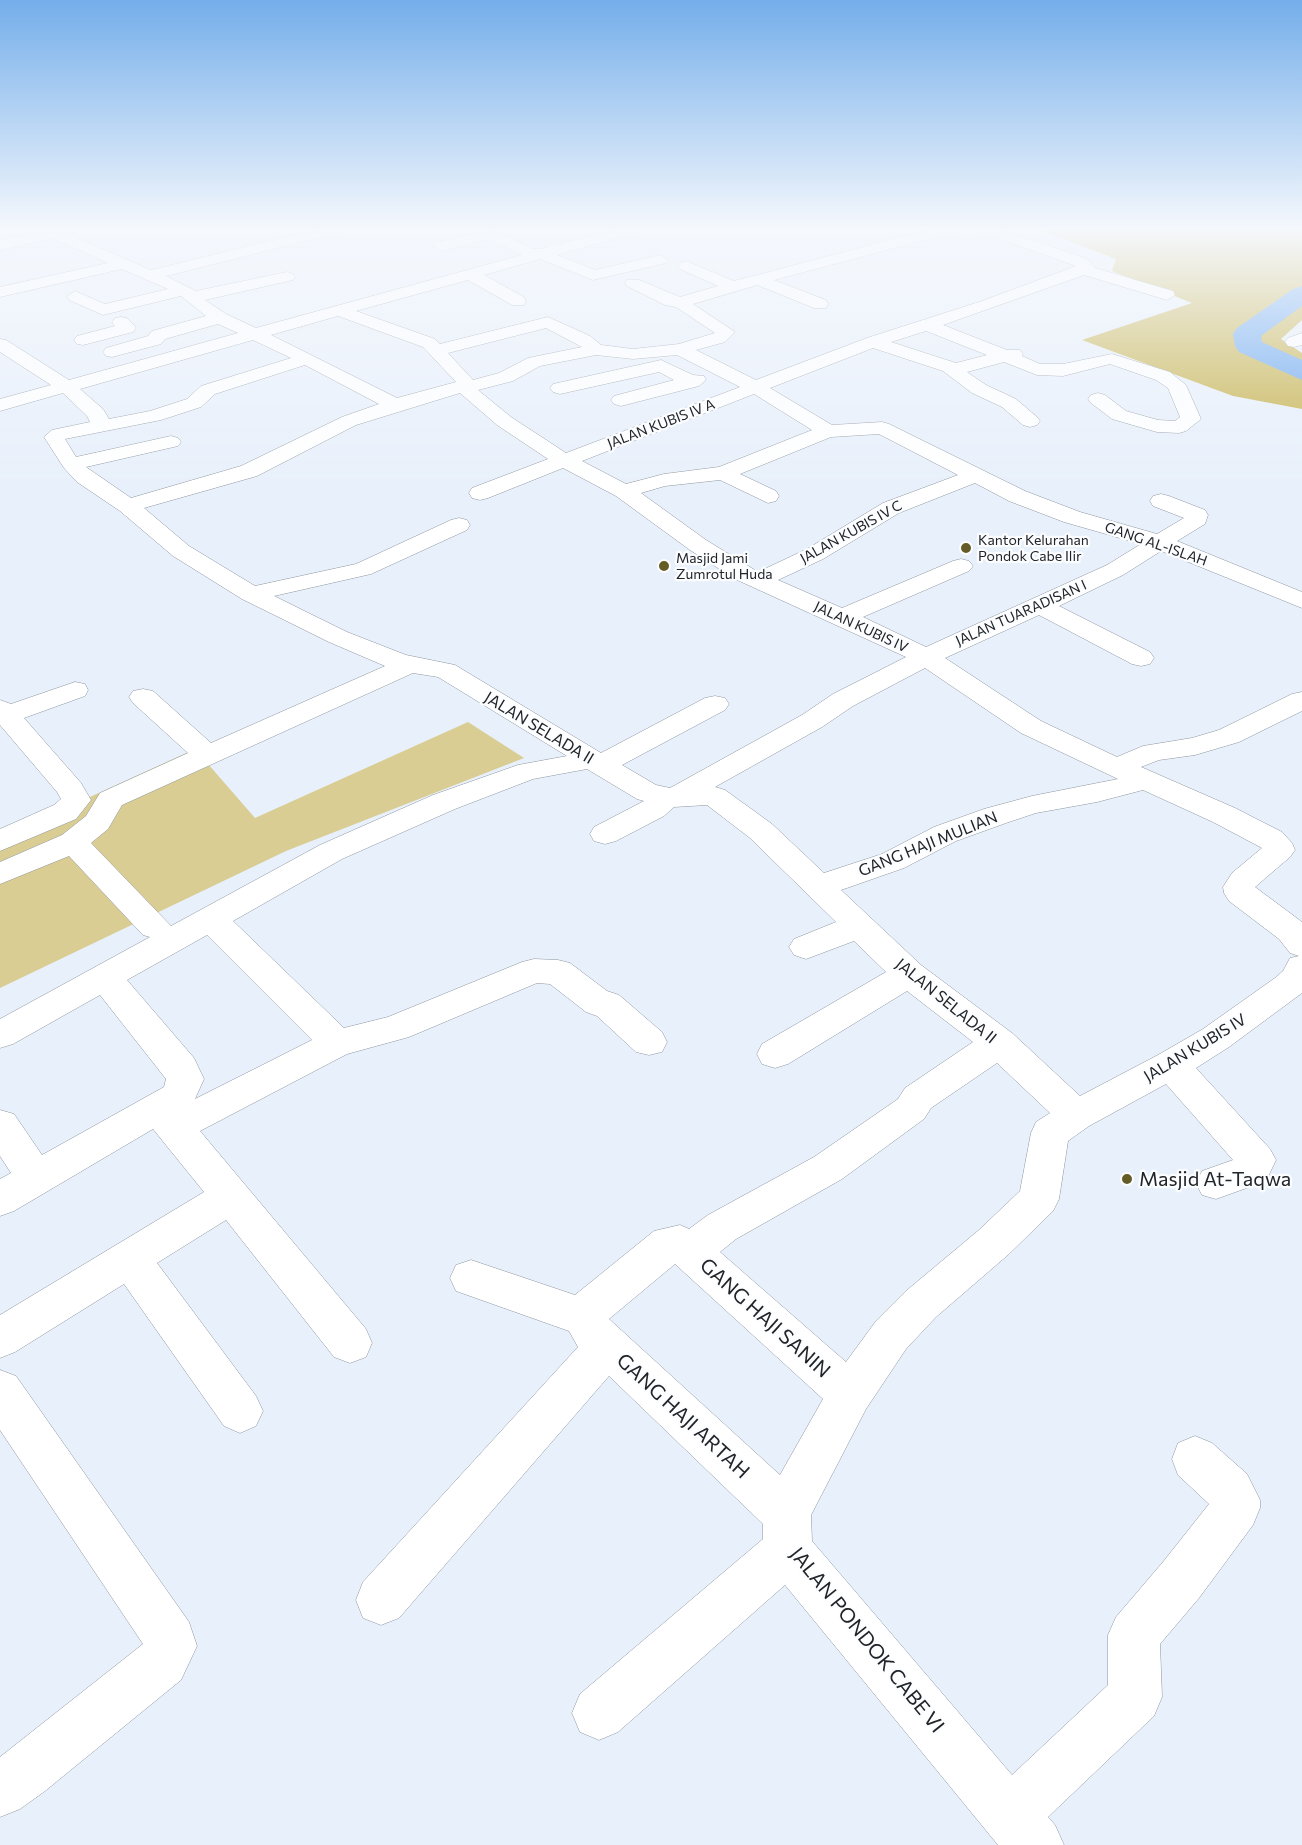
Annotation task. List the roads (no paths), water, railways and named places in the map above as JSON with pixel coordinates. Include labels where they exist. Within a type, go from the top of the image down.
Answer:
[{"type":"street","points":[[83,340],[127,328],[110,315]]},
{"type":"street","points":[[216,315],[395,405]]},
{"type":"street","points":[[0,405],[320,315]]},
{"type":"street","name":"JALAN KUBIS IV","points":[[352,315],[414,336],[437,350],[467,386],[470,393],[504,421],[565,461],[624,491],[698,545],[758,581],[843,617],[926,657],[1031,727],[1224,815],[1277,843],[1279,850],[1243,880],[1239,887],[1240,893],[1291,931],[1302,945]]},
{"type":"street","points":[[128,506],[249,471],[303,446],[338,426],[395,405],[506,377],[535,362],[596,350],[633,354],[680,349],[718,338],[726,332],[696,315]]},
{"type":"street","name":"JALAN KUBIS IV A","points":[[480,493],[873,342],[956,315]]},
{"type":"street","points":[[111,352],[155,340],[158,335],[220,318]]},
{"type":"street","points":[[437,350],[548,322],[584,340],[596,350]]},
{"type":"street","points":[[928,325],[1037,369],[1050,371],[1112,359],[1153,372],[1176,385],[1191,419],[1179,428],[1157,426],[1119,415],[1098,399]]},
{"type":"street","points":[[873,342],[951,369],[979,389],[1010,403],[1030,421]]},
{"type":"street","points":[[0,344],[67,387],[96,413],[102,426],[194,403],[208,390],[307,359]]},
{"type":"street","points":[[680,349],[757,388],[828,431]]},
{"type":"street","points":[[951,369],[962,369],[1033,350]]},
{"type":"street","points":[[560,388],[661,366],[692,382]]},
{"type":"street","points":[[621,400],[692,382],[724,371]]},
{"type":"street","name":"JALAN SELADA II","points":[[102,426],[54,437],[70,464],[128,506],[181,551],[250,594],[338,637],[391,659],[446,671],[646,793],[671,797],[714,796],[761,831],[909,974],[999,1043],[1076,1115]]},
{"type":"street","name":"GANG AL-ISLAH","points":[[624,491],[664,480],[723,473],[828,431],[882,428],[1017,496],[1053,510],[1159,542],[1302,601]]},
{"type":"street","points":[[70,464],[171,442]]},
{"type":"street","points":[[723,473],[768,495]]},
{"type":"street","name":"JALAN KUBIS IV C","points":[[758,581],[815,554],[912,498],[976,475]]},
{"type":"street","name":"JALAN TUARADISAN I","points":[[604,834],[812,721],[843,700],[926,657],[1115,570],[1197,519],[1161,501]]},
{"type":"street","points":[[250,594],[363,568],[459,525]]},
{"type":"street","points":[[843,617],[961,566]]},
{"type":"street","points":[[1041,606],[1141,658]]},
{"type":"street","points":[[0,874],[73,842],[97,822],[111,799],[410,664]]},
{"type":"street","points":[[0,841],[65,812],[76,800],[71,789],[2,710],[75,690]]},
{"type":"street","points":[[143,697],[207,755]]},
{"type":"street","points":[[1130,774],[1153,752],[1196,746],[1229,736],[1300,703]]},
{"type":"street","points":[[0,1035],[209,922],[331,852],[444,802],[528,771],[595,762],[715,704]]},
{"type":"street","name":"GANG HAJI MULIAN","points":[[819,886],[893,861],[945,834],[995,816],[1032,805],[1097,793],[1130,774]]},
{"type":"street","points":[[73,842],[155,927]]},
{"type":"street","points":[[209,922],[217,925],[337,1043]]},
{"type":"street","points":[[806,946],[859,926]]},
{"type":"street","name":"JALAN KUBIS IV","points":[[1076,1115],[1216,1038],[1287,987],[1296,979],[1302,967]]},
{"type":"street","points":[[0,1199],[36,1178],[166,1117],[337,1043],[396,1028],[534,971],[558,972],[598,1003],[607,1004],[649,1042]]},
{"type":"street","points":[[775,1054],[909,974]]},
{"type":"street","points":[[105,977],[181,1068],[185,1079],[166,1117]]},
{"type":"street","points":[[381,1600],[595,1330],[669,1244],[685,1247],[828,1168],[911,1109],[918,1098],[999,1043]]},
{"type":"street","points":[[1170,1065],[1256,1160],[1252,1170],[1216,1183]]},
{"type":"street","points":[[599,1713],[788,1532],[808,1469],[850,1394],[891,1335],[921,1304],[994,1242],[1039,1199],[1050,1133],[1076,1115]]},
{"type":"street","points":[[166,1117],[229,1197],[351,1343]]},
{"type":"street","points":[[0,1125],[36,1178]]},
{"type":"street","points":[[0,1338],[229,1197]]},
{"type":"street","name":"GANG HAJI SANIN","points":[[685,1247],[850,1394]]},
{"type":"street","points":[[130,1259],[240,1411]]},
{"type":"street","points":[[471,1278],[595,1330]]},
{"type":"street","name":"GANG HAJI ARTAH","points":[[595,1330],[788,1532]]},
{"type":"street","points":[[0,1390],[171,1640],[171,1646],[163,1662],[26,1772],[0,1789]]},
{"type":"street","points":[[1023,1830],[1135,1697],[1134,1635],[1181,1580],[1236,1508],[1236,1500],[1230,1491],[1195,1459]]},
{"type":"street","name":"JALAN PONDOK CABE VI","points":[[788,1532],[1023,1830]]},
{"type":"waterway","points":[[1273,315],[1247,334],[1249,346],[1302,371]]},
{"type":"place","name":"Kantor Kelurahan Pondok Cabe Ilir","points":[[966,548]]},
{"type":"place","name":"Masjid Jami Zumrotul Huda","points":[[664,566]]},
{"type":"place","name":"Masjid At-Taqwa","points":[[1127,1179]]}]
